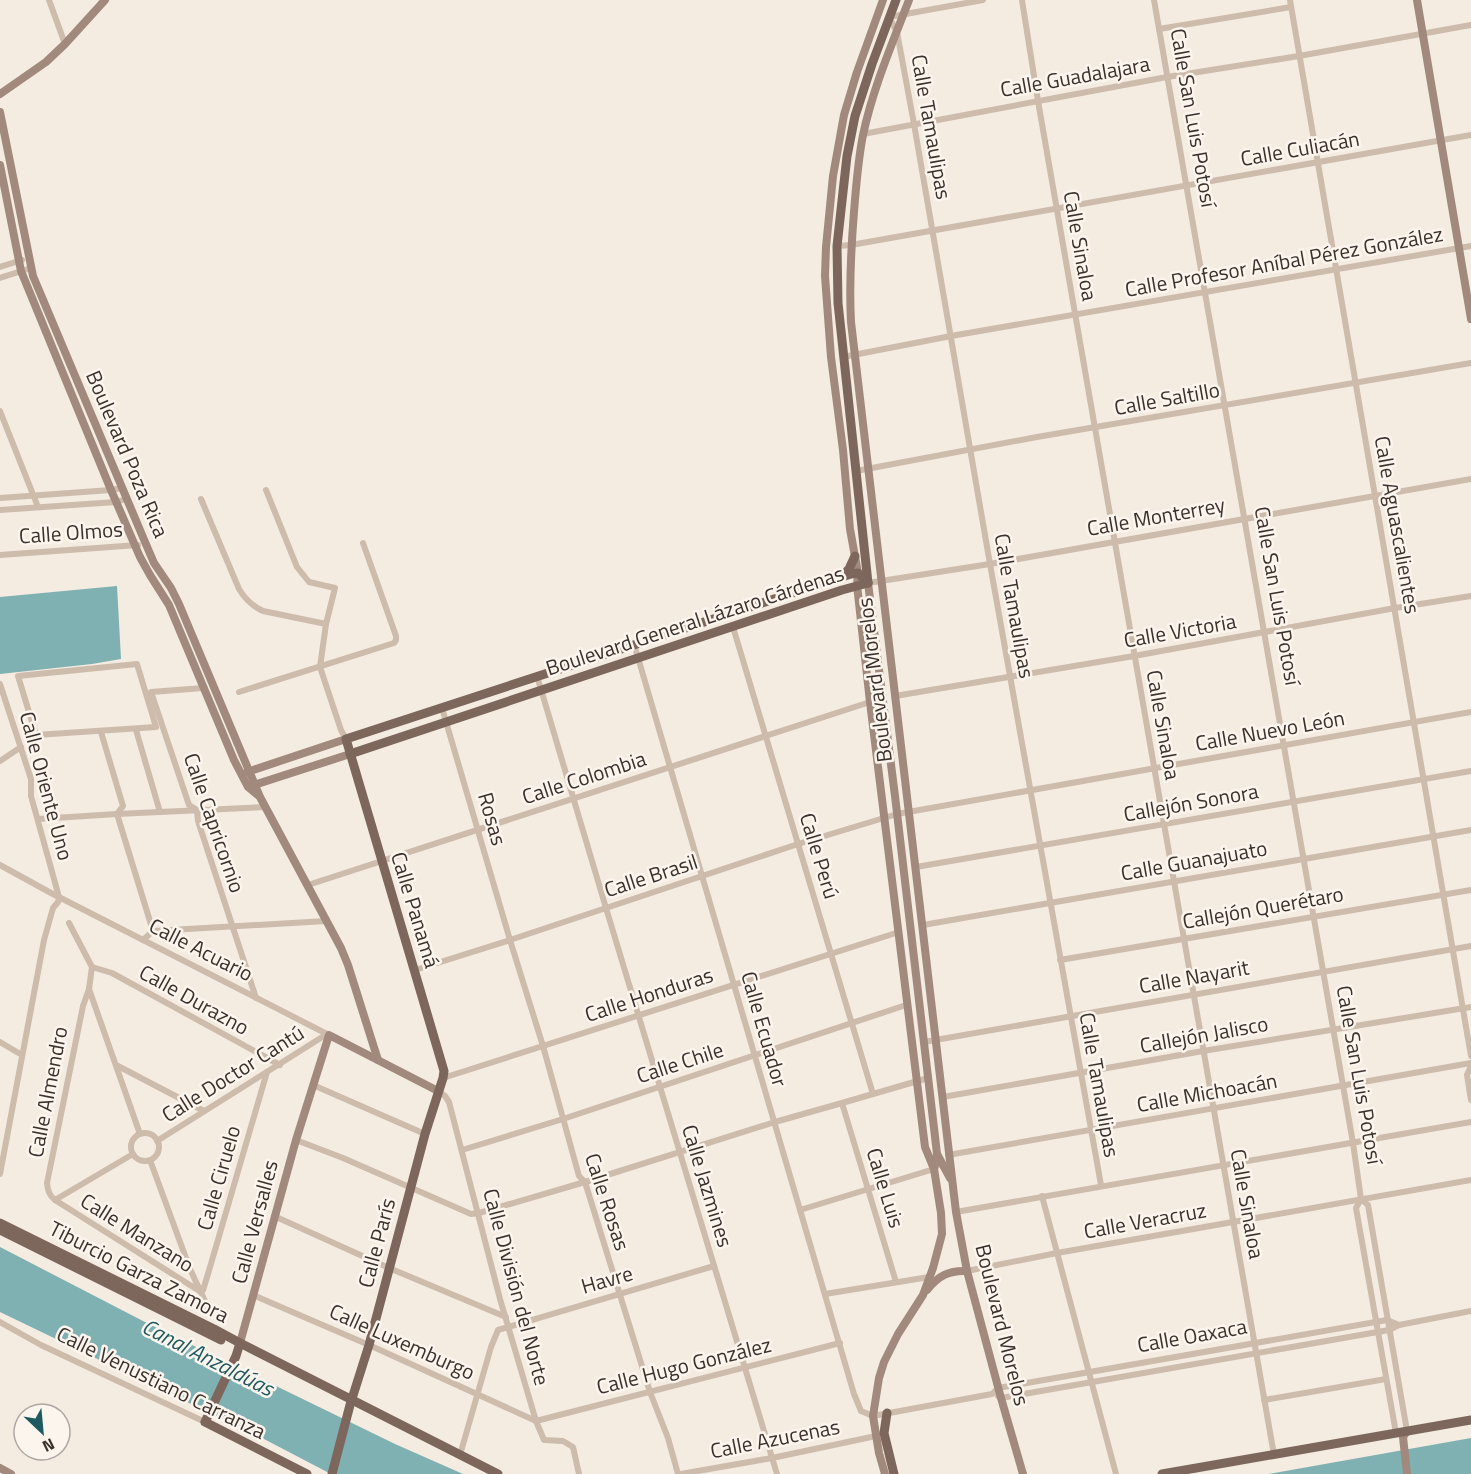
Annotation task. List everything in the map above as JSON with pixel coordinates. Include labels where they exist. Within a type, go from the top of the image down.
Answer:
[{"type":"main road","name":"Boulevard Morelos","points":[[883,0],[844,114],[832,176],[825,276],[831,357],[850,529],[858,573],[870,702],[906,1005],[925,1147],[934,1169],[942,1225],[937,1252],[923,1295],[898,1334],[884,1362],[876,1392],[873,1416],[885,1474]]},
{"type":"main road","name":"Boulevard Morelos","points":[[896,0],[855,116],[844,177],[837,246],[838,303],[868,583],[928,1078],[939,1158],[952,1183]]},
{"type":"main road","name":"Boulevard Morelos","points":[[909,0],[882,73],[863,134],[851,245],[850,305],[956,1212],[995,1391],[1001,1398],[1023,1474]]},
{"type":"main road","points":[[1417,0],[1471,319]]},
{"type":"main road","points":[[0,94],[46,62],[66,44],[102,1]]},
{"type":"main road","name":"Boulevard Poza Rica","points":[[0,112],[15,217],[26,270],[116,502],[179,604],[245,772]]},
{"type":"main road","name":"Boulevard Poza Rica","points":[[0,165],[15,217]]},
{"type":"main road","points":[[832,176],[844,177]]},
{"type":"main road","name":"Boulevard Poza Rica","points":[[26,270],[122,488],[146,568],[169,605],[203,688],[245,772],[341,948],[378,1060]]},
{"type":"main road","points":[[825,276],[837,276]]},
{"type":"main road","points":[[843,450],[854,449]]},
{"type":"main road","points":[[841,577],[849,569],[855,556]]},
{"type":"main road","name":"Boulevard General Lázaro Cárdenas","points":[[346,739],[841,577],[858,573],[868,583]]},
{"type":"main road","name":"Boulevard General Lázaro Cárdenas","points":[[252,785],[868,583]]},
{"type":"main road","points":[[735,626],[740,620],[760,611],[762,609],[760,604]]},
{"type":"main road","points":[[245,772],[346,739]]},
{"type":"main road","name":"Calle Panamá","points":[[346,739],[442,1062],[443,1078]]},
{"type":"main road","name":"Calle Acuario","points":[[328,1035],[438,1091]]},
{"type":"main road","name":"Calle Versalles","points":[[206,1419],[238,1350],[274,1216],[328,1035]]},
{"type":"main road","points":[[438,1091],[443,1078]]},
{"type":"main road","name":"Calle París","points":[[332,1474],[438,1091]]},
{"type":"main road","name":"Boulevard Morelos","points":[[934,1169],[939,1158]]},
{"type":"main road","name":"Tiburcio Garza Zamora","points":[[0,1223],[214,1329],[238,1350]]},
{"type":"main road","points":[[0,1230],[238,1350],[498,1474]]},
{"type":"main road","points":[[923,1295],[934,1281],[944,1274],[967,1270]]},
{"type":"main road","points":[[887,1413],[884,1433],[894,1474]]},
{"type":"main road","name":"Calle Venustiano Carranza","points":[[206,1419],[307,1474]]},
{"type":"main road","points":[[1162,1474],[1402,1436],[1471,1420]]},
{"type":"main road","name":"Calle San Luis Potosí","points":[[1402,1436],[1407,1474]]},
{"type":"main road","points":[[0,1468],[11,1474]]},
{"type":"street","points":[[50,0],[66,44]]},
{"type":"street","points":[[889,17],[983,0]]},
{"type":"street","name":"Calle Sinaloa","points":[[1022,0],[1274,1455]]},
{"type":"street","name":"Calle San Luis Potosí","points":[[1154,0],[1334,1030],[1361,1199],[1368,1206],[1389,1330],[1402,1436]]},
{"type":"street","points":[[1159,28],[1290,3]]},
{"type":"street","name":"Calle Aguascalientes","points":[[1290,3],[1453,949],[1468,1008],[1471,1056]]},
{"type":"street","name":"Calle Tamaulipas","points":[[889,17],[897,32],[915,124],[970,450],[1101,1185]]},
{"type":"street","name":"Calle Guadalajara","points":[[863,134],[1167,77],[1471,25]]},
{"type":"street","name":"Calle Culiacán","points":[[837,246],[1471,135]]},
{"type":"street","name":"Calle Profesor Aníbal Pérez González","points":[[843,357],[951,336],[1471,246]]},
{"type":"street","points":[[0,267],[24,259]]},
{"type":"street","points":[[0,278],[26,270]]},
{"type":"street","name":"Calle Saltillo","points":[[856,471],[1471,363]]},
{"type":"street","points":[[0,411],[3,428],[38,507]]},
{"type":"street","name":"Calle Monterrey","points":[[868,583],[990,564],[1471,479]]},
{"type":"street","points":[[0,498],[122,488]]},
{"type":"street","points":[[266,490],[297,567],[309,582],[335,588],[326,624],[320,667],[346,739]]},
{"type":"street","points":[[0,510],[116,502],[126,499]]},
{"type":"street","points":[[201,499],[239,589],[249,602],[263,611],[326,624]]},
{"type":"street","points":[[239,692],[394,643],[396,636],[363,543]]},
{"type":"street","name":"Calle Olmos","points":[[0,555],[140,544]]},
{"type":"street","name":"Calle Victoria","points":[[895,696],[1471,596]]},
{"type":"street","name":"Calle Perú","points":[[735,626],[873,1094]]},
{"type":"street","name":"Calle Ecuador","points":[[634,644],[854,1394],[861,1411],[873,1416]]},
{"type":"street","points":[[137,664],[156,728],[136,730],[36,735],[18,676],[137,664]]},
{"type":"street","name":"Calle Jazmines","points":[[537,676],[777,1474]]},
{"type":"street","name":"Calle Oriente Uno","points":[[0,684],[31,779],[31,796],[59,897]]},
{"type":"street","name":"Calle Capricornio","points":[[203,688],[152,692],[189,805],[197,810],[198,821],[256,998]]},
{"type":"street","name":"Calle Colombia","points":[[308,885],[870,702]]},
{"type":"street","name":"Rosas","points":[[442,708],[510,940]]},
{"type":"street","name":"Calle Nuevo León","points":[[897,814],[1471,712]]},
{"type":"street","points":[[136,730],[160,812]]},
{"type":"street","points":[[101,732],[123,806],[117,814]]},
{"type":"street","points":[[0,761],[21,747]]},
{"type":"street","name":"Callejón Sonora","points":[[916,867],[1471,771]]},
{"type":"street","points":[[38,819],[266,807]]},
{"type":"street","points":[[117,814],[153,931]]},
{"type":"street","name":"Calle Brasil","points":[[415,970],[798,844],[897,814]]},
{"type":"street","name":"Calle Guanajuato","points":[[923,925],[1471,830]]},
{"type":"street","name":"Calle Acuario","points":[[0,866],[328,1035]]},
{"type":"street","name":"Callejón Querétaro","points":[[1060,960],[1471,890]]},
{"type":"street","points":[[0,1174],[44,940],[59,897]]},
{"type":"street","points":[[143,940],[153,931],[326,921]]},
{"type":"street","points":[[69,923],[92,967]]},
{"type":"street","name":"Calle Honduras","points":[[443,1078],[899,932]]},
{"type":"street","name":"Calle Rosas","points":[[510,940],[543,1046],[579,1176],[585,1182],[650,1392],[679,1474]]},
{"type":"street","name":"Calle Nayarit","points":[[924,1042],[1471,946]]},
{"type":"street","name":"Calle Almendro","points":[[56,1200],[50,1196],[47,1183],[92,967]]},
{"type":"street","name":"Calle Durazno","points":[[92,967],[112,973],[279,1065]]},
{"type":"street","points":[[89,989],[140,1134]]},
{"type":"street","name":"Calle Chile","points":[[462,1150],[563,1119],[906,1005]]},
{"type":"street","name":"Callejón Jalisco","points":[[943,1097],[1468,1008]]},
{"type":"street","name":"Calle Doctor Cantú","points":[[157,1141],[328,1035]]},
{"type":"street","points":[[0,1042],[22,1054]]},
{"type":"street","points":[[1471,1064],[1467,1075],[1471,1100]]},
{"type":"street","name":"Calle Michoacán","points":[[949,1154],[1471,1064]]},
{"type":"street","points":[[117,1066],[204,1111]]},
{"type":"street","name":"Calle Ciruelo","points":[[201,1292],[267,1072]]},
{"type":"street","points":[[296,1140],[471,1214],[585,1182],[775,1122],[928,1078]]},
{"type":"street","points":[[313,1084],[425,1134]]},
{"type":"street","name":"Calle División del Norte","points":[[438,1091],[449,1102],[508,1326],[536,1421],[544,1440],[563,1441],[573,1447],[579,1474]]},
{"type":"street","name":"Calle Luis","points":[[842,1103],[896,1282]]},
{"type":"street","points":[[956,1212],[1471,1122]]},
{"type":"street","points":[[140,1134],[151,1135],[157,1141],[158,1152],[150,1160],[137,1159],[133,1154],[132,1142],[140,1134]]},
{"type":"street","points":[[56,1200],[133,1154]]},
{"type":"street","points":[[939,1158],[949,1154]]},
{"type":"street","points":[[150,1160],[190,1269],[212,1314]]},
{"type":"street","points":[[800,1210],[934,1169]]},
{"type":"street","name":"Calle Veracruz","points":[[967,1270],[1471,1180]]},
{"type":"street","points":[[1042,1196],[1116,1474]]},
{"type":"street","name":"Calle San Luis Potosí","points":[[1361,1199],[1356,1208],[1375,1322],[1386,1379],[1402,1436]]},
{"type":"street","name":"Calle Manzano","points":[[56,1200],[201,1292]]},
{"type":"street","points":[[274,1216],[506,1317]]},
{"type":"street","name":"Havre","points":[[508,1326],[714,1266]]},
{"type":"street","points":[[825,1294],[929,1277]]},
{"type":"street","name":"Calle Luxemburgo","points":[[253,1295],[536,1421]]},
{"type":"street","name":"Calle Oaxaca","points":[[1001,1398],[1389,1330],[1399,1325],[1471,1311]]},
{"type":"street","points":[[1387,1320],[1399,1325]]},
{"type":"street","name":"Calle Oaxaca","points":[[873,1416],[1089,1372],[1387,1320]]},
{"type":"street","name":"Calle Venustiano Carranza","points":[[0,1322],[40,1345],[206,1419]]},
{"type":"street","points":[[460,1455],[495,1336],[498,1330],[508,1326]]},
{"type":"street","name":"Calle Hugo González","points":[[536,1421],[840,1343]]},
{"type":"street","points":[[1264,1400],[1386,1379]]},
{"type":"street","name":"Calle Azucenas","points":[[679,1474],[772,1458],[876,1436]]},
{"type":"water","points":[[117,586],[121,659],[0,674],[0,597]]},
{"type":"water","name":"Canal Anzaldúas","points":[[0,1247],[143,1321],[395,1444],[463,1474],[331,1474],[264,1439],[0,1312]]},
{"type":"water","points":[[1471,1438],[1471,1474],[1268,1474]]}]
